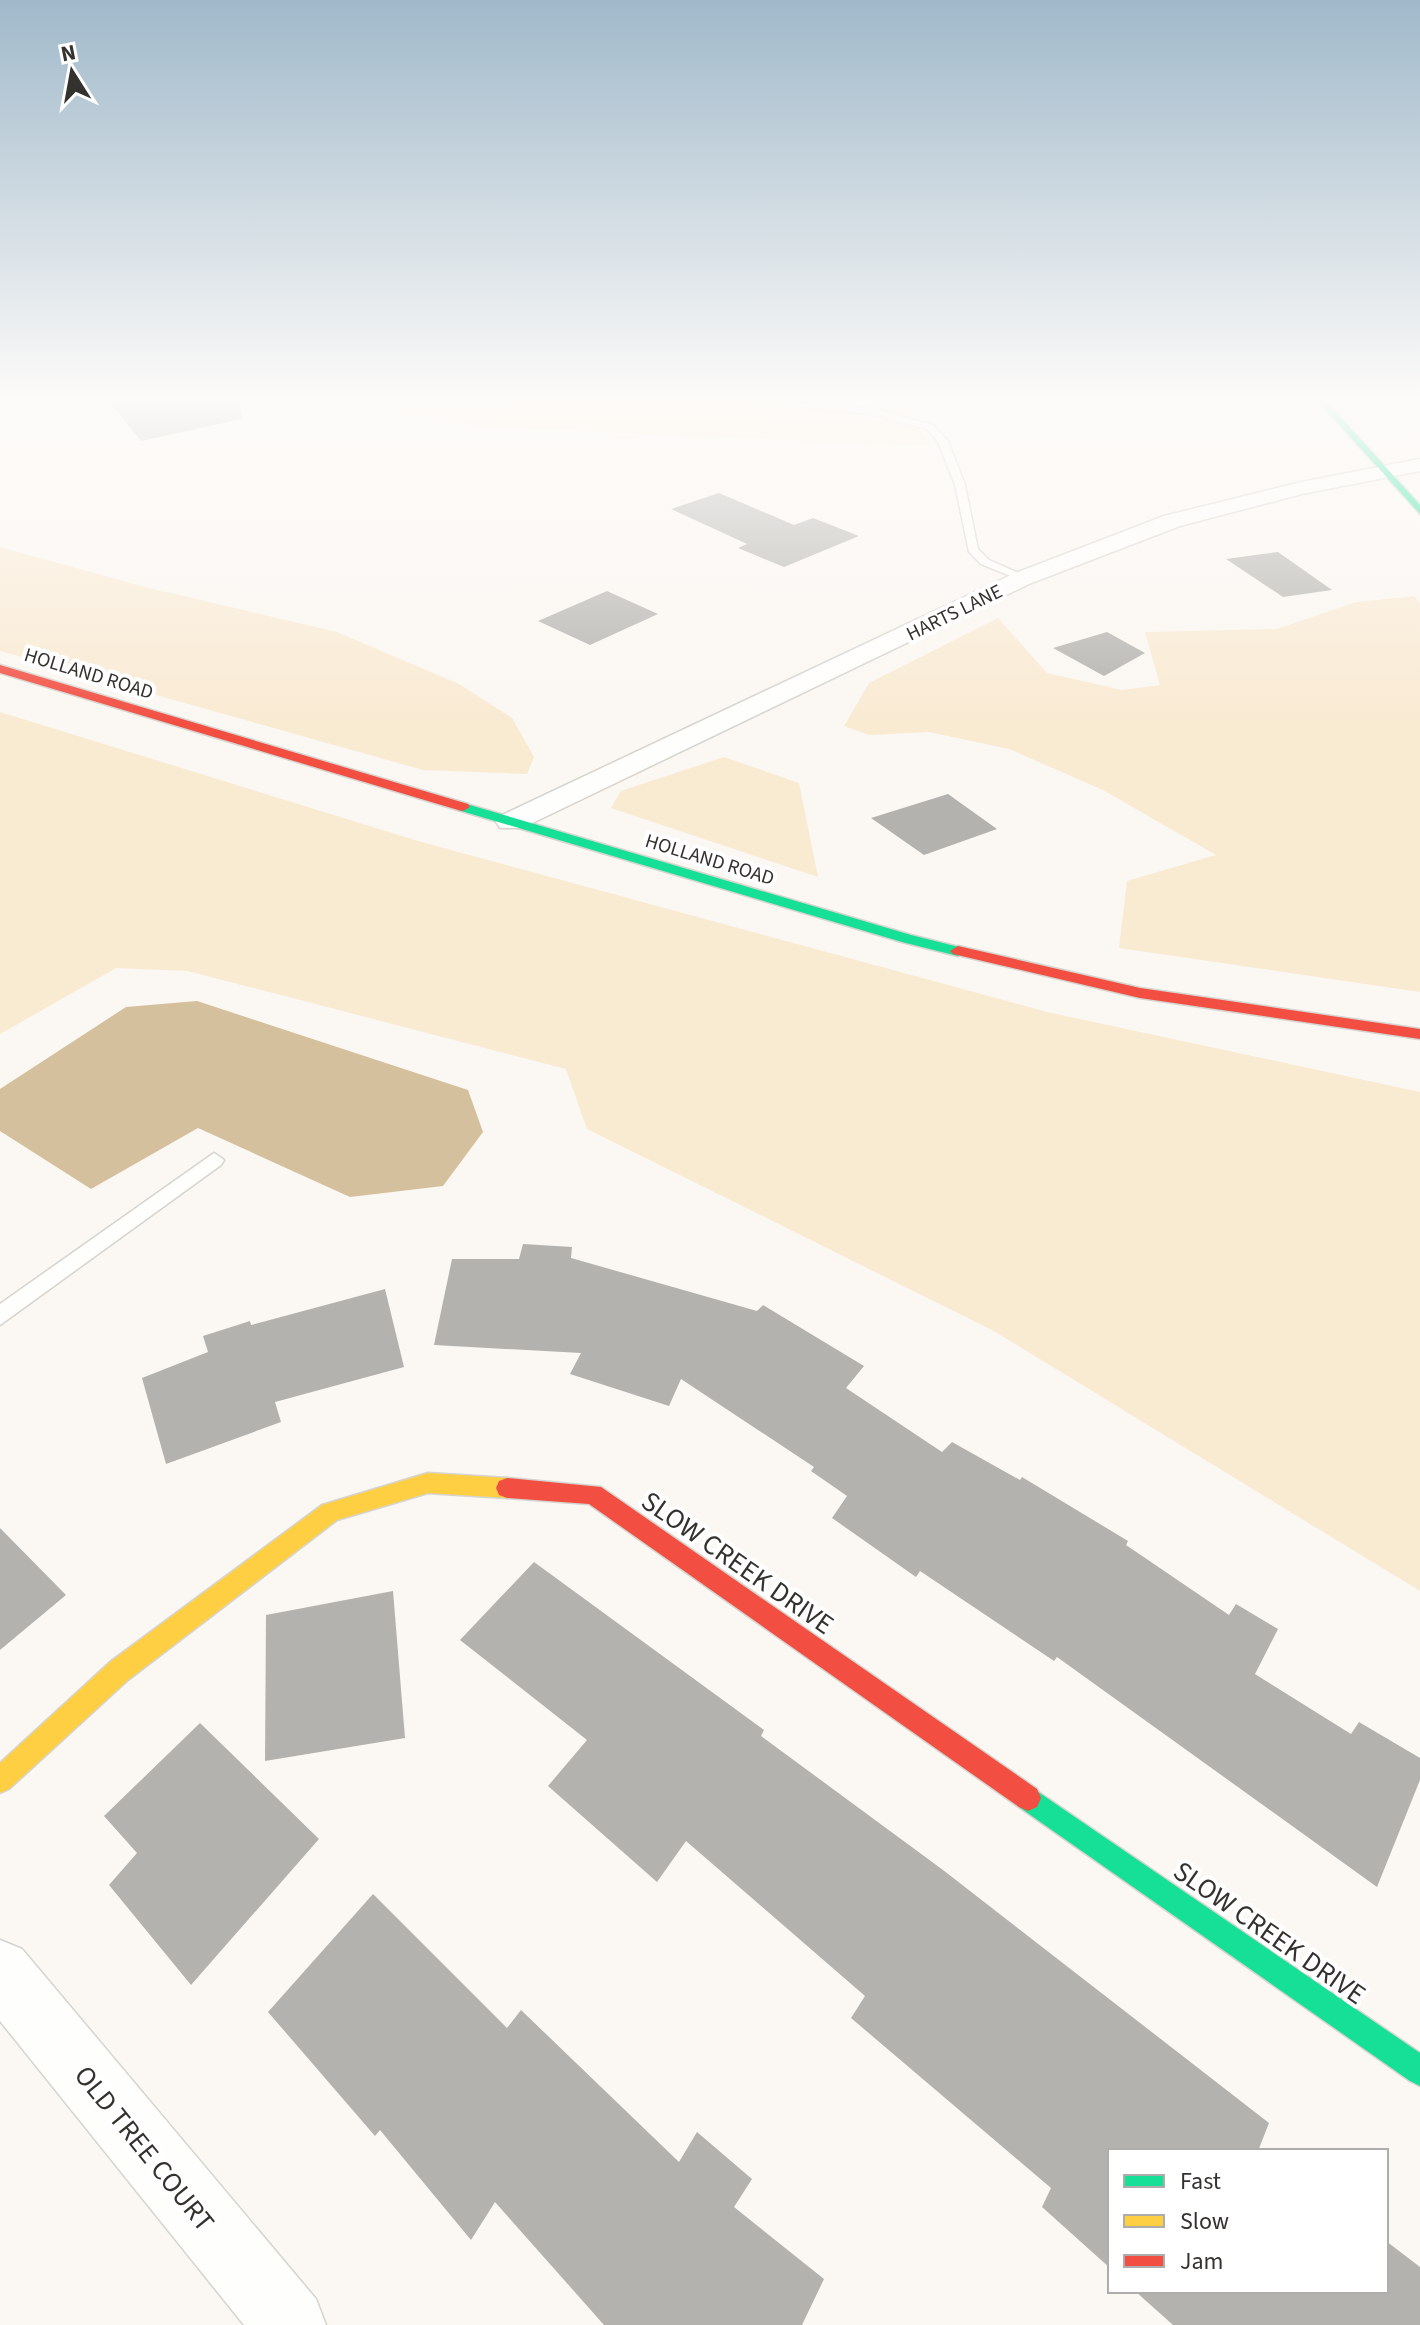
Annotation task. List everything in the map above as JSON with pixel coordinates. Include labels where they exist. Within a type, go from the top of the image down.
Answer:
[{"type":"street","name":"HARTS LANE","points":[[511,822],[1024,578],[1172,521],[1221,508]]},
{"type":"street","name":"HOLLAND ROAD","points":[[0,669],[774,902],[1069,978],[1266,1014],[1420,1034]]},
{"type":"street","name":"SLOW CREEK DRIVE","points":[[0,1780],[119,1671],[330,1512],[428,1483],[593,1494],[1420,2071]]},
{"type":"street","name":"OLD TREE COURT","points":[[0,1971],[290,2325]]},
{"type":"lane","points":[[965,508],[973,550],[985,562],[1024,578]]},
{"type":"lane","points":[[0,1316],[214,1160]]},
{"type":"shaded area","points":[[0,547],[141,586],[337,632],[459,684],[512,718],[534,757],[527,774],[423,770],[0,651]]},
{"type":"shaded area","points":[[1414,596],[1420,603],[1420,992],[1119,948],[1127,881],[1216,855],[1103,790],[1009,749],[929,732],[869,735],[844,726],[869,683],[998,618],[1047,673],[1122,690],[1160,685],[1145,632],[1277,629],[1356,602]]},
{"type":"shaded area","points":[[0,712],[418,841],[1047,1012],[1420,1092],[1420,1591],[994,1331],[587,1129],[566,1069],[188,971],[116,968],[0,1034]]},
{"type":"shaded area","points":[[724,757],[799,783],[818,877],[611,808],[621,791]]},
{"type":"shaded area","points":[[197,1001],[468,1090],[483,1132],[443,1186],[350,1197],[198,1128],[91,1189],[0,1131],[0,1089],[126,1007]]},
{"type":"building","points":[[755,508],[794,525],[813,518],[859,536],[784,567],[738,548],[747,544],[671,509]]},
{"type":"building","points":[[1278,552],[1332,590],[1283,597],[1226,559]]},
{"type":"building","points":[[607,591],[658,614],[590,645],[538,621]]},
{"type":"building","points":[[1107,632],[1145,653],[1104,676],[1053,648]]},
{"type":"building","points":[[948,794],[997,829],[924,855],[871,818]]},
{"type":"building","points":[[523,1244],[572,1247],[571,1258],[757,1311],[763,1305],[864,1366],[846,1388],[942,1452],[952,1442],[1020,1480],[1022,1477],[1128,1541],[1126,1545],[1229,1615],[1236,1604],[1278,1629],[1255,1674],[1351,1734],[1359,1722],[1420,1758],[1420,1780],[1377,1887],[1057,1657],[1054,1661],[920,1571],[916,1577],[832,1518],[847,1496],[811,1471],[814,1467],[681,1379],[669,1406],[570,1374],[581,1353],[434,1345],[452,1259],[519,1259]]},
{"type":"building","points":[[385,1289],[404,1367],[275,1402],[281,1422],[166,1464],[142,1378],[208,1352],[203,1336],[250,1321],[251,1325]]},
{"type":"building","points":[[0,1528],[66,1595],[0,1650]]},
{"type":"building","points":[[534,1562],[764,1730],[761,1736],[943,1870],[1269,2123],[1259,2149],[1108,2149],[1108,2266],[1042,2207],[1051,2188],[851,2018],[865,1996],[686,1841],[657,1882],[548,1786],[587,1740],[460,1640]]},
{"type":"building","points":[[393,1591],[405,1738],[265,1761],[266,1615]]},
{"type":"building","points":[[200,1723],[319,1839],[191,1985],[109,1885],[137,1853],[104,1816]]},
{"type":"building","points":[[373,1894],[507,2028],[521,2010],[679,2162],[697,2132],[752,2179],[734,2207],[824,2279],[802,2325],[604,2325],[495,2202],[471,2240],[380,2130],[375,2136],[268,2012]]},
{"type":"building","points":[[1388,2243],[1420,2267],[1420,2325],[1173,2325],[1137,2293],[1388,2293]]},
{"type":"traffic: fast","points":[[463,807],[907,939],[958,951]]},
{"type":"traffic: fast","points":[[1028,1798],[1420,2071]]},
{"type":"traffic: slow","points":[[0,1780],[119,1671],[330,1512],[428,1483],[507,1488]]},
{"type":"traffic: jam","points":[[0,669],[463,807]]},
{"type":"traffic: jam","points":[[958,951],[1140,993],[1420,1034]]},
{"type":"traffic: jam","points":[[507,1488],[593,1494],[1028,1798]]}]
